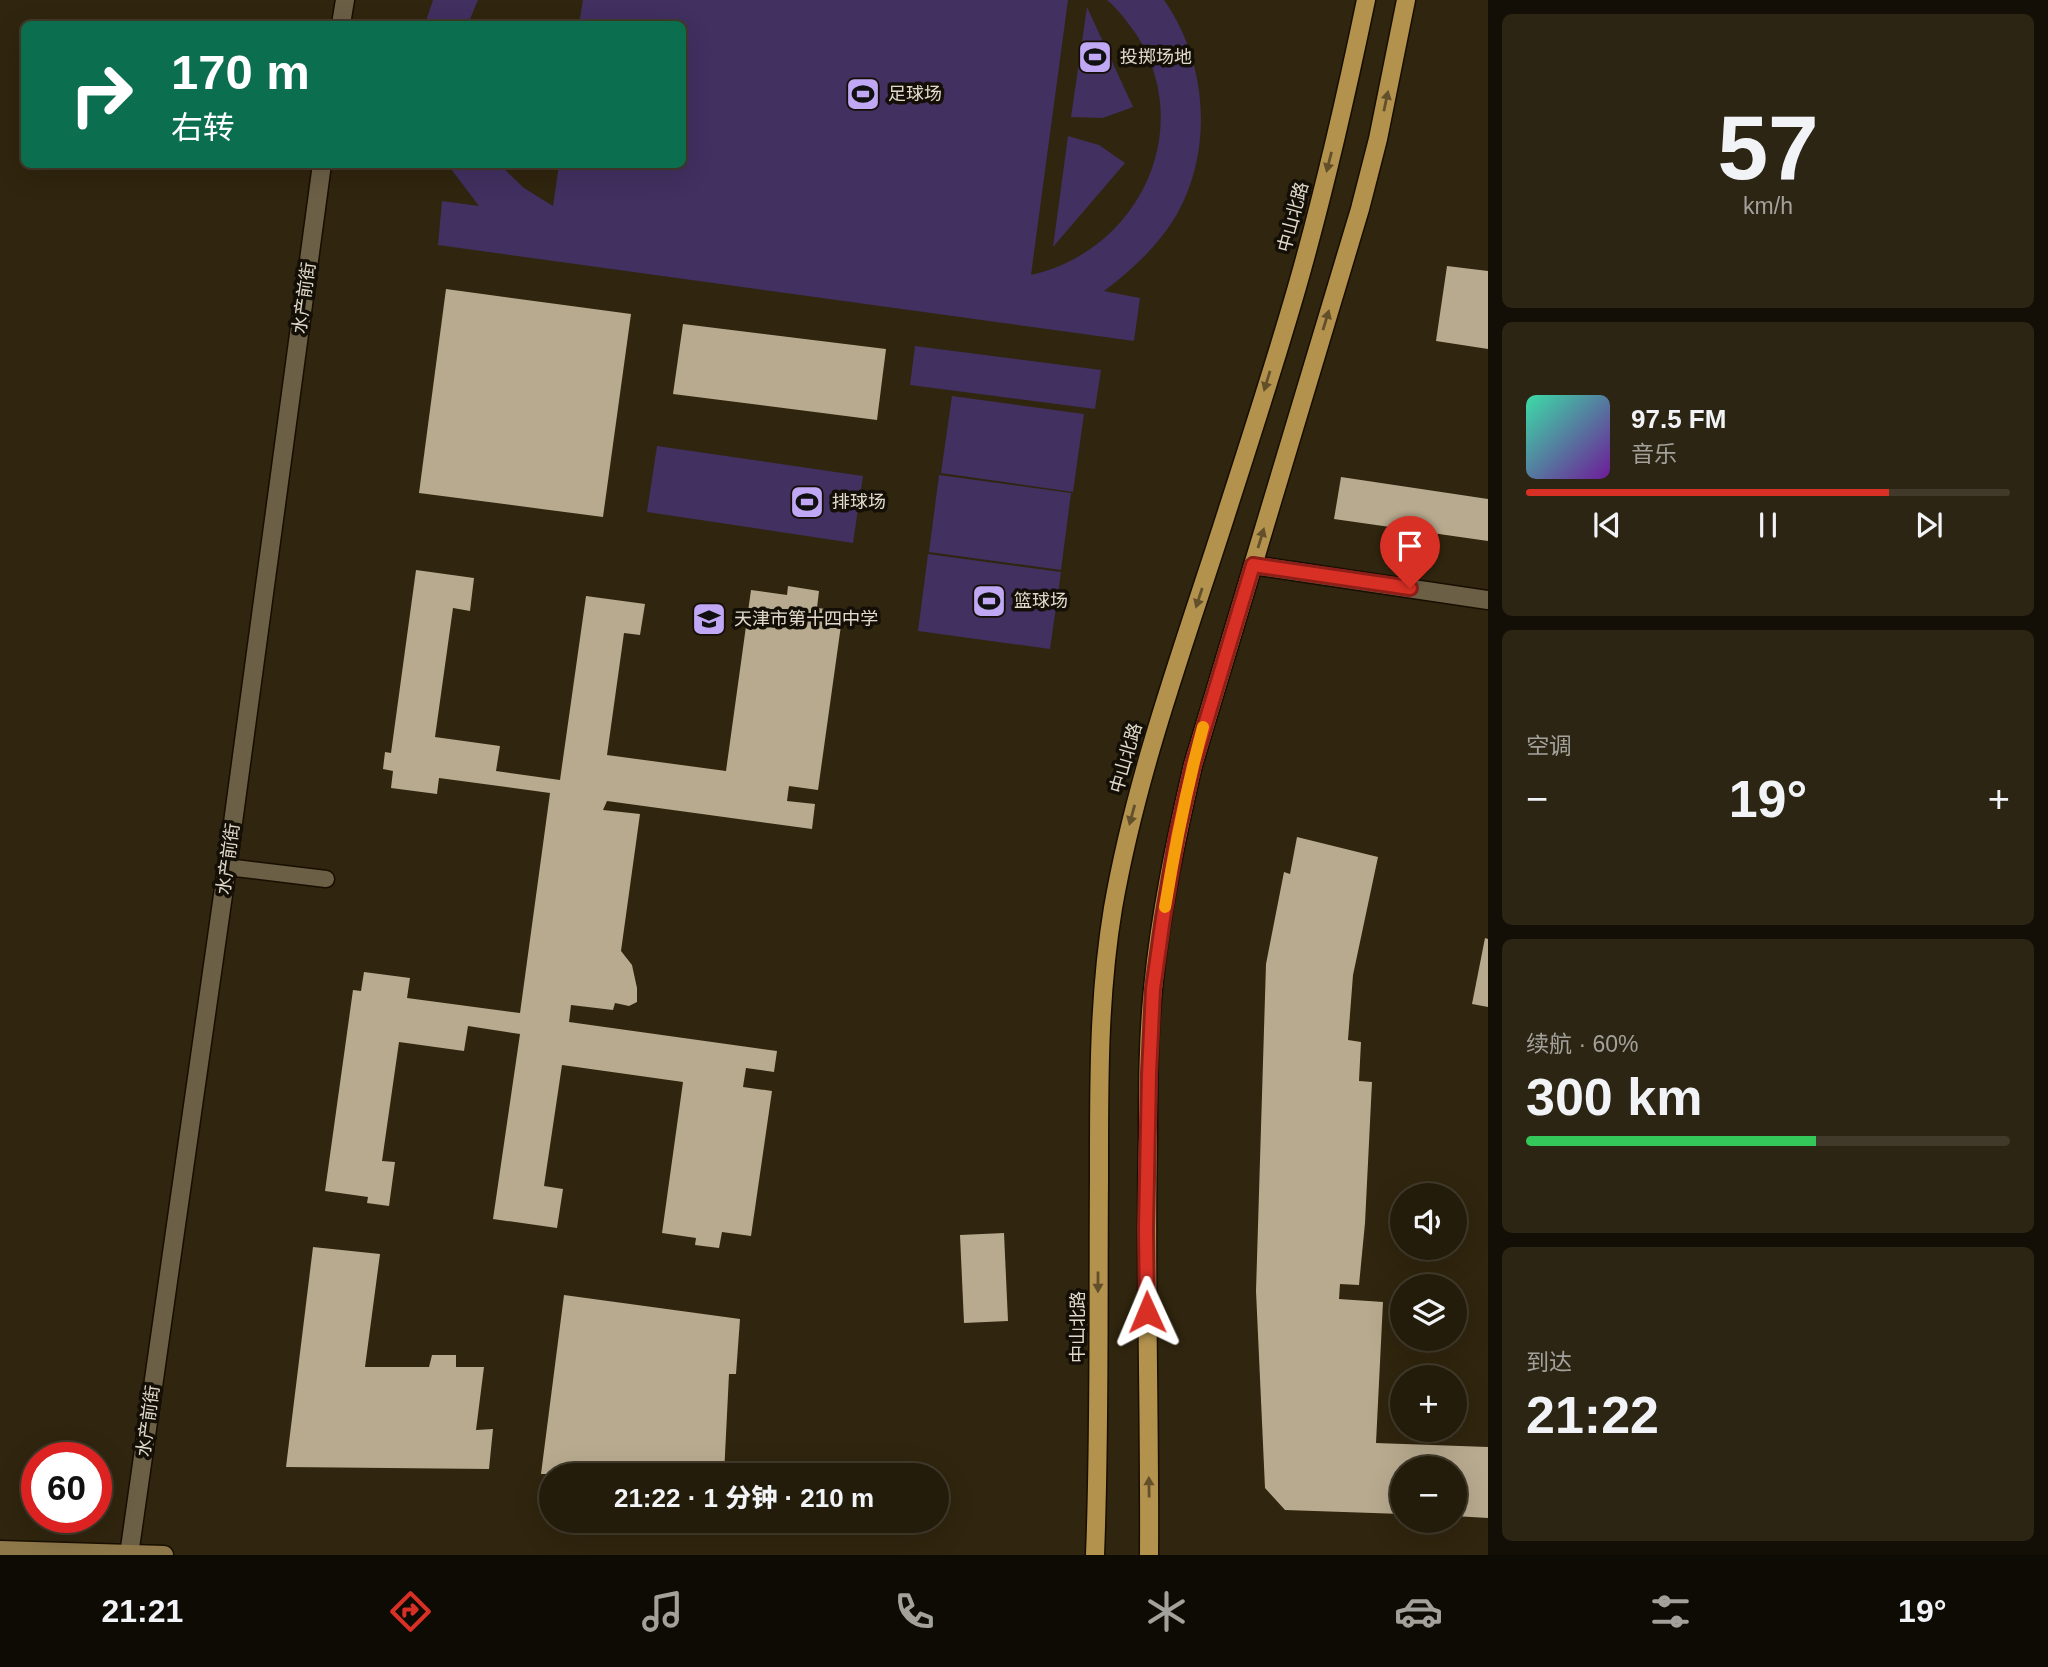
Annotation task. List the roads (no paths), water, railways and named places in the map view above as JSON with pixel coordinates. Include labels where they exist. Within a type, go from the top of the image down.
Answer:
[{"type":"main road","name":"中山北路","points":[[1096,1555],[1100,1414],[1099,1059],[1113,911],[1130,824],[1153,737],[1219,538],[1297,286],[1348,86],[1366,0]]},
{"type":"main road","points":[[1149,1555],[1146,1229],[1149,1074],[1153,989],[1177,836],[1193,765],[1360,209],[1378,139],[1406,0]]},
{"type":"street","points":[[342,21],[345,0]]},
{"type":"street","name":"水产前街","points":[[130,1554],[321,168]]},
{"type":"street","points":[[1253,565],[1488,600]]},
{"type":"street","points":[[0,1550],[164,1555]]},
{"type":"lane","points":[[227,867],[326,879]]},
{"type":"place","name":"投掷场地","points":[[1095,57]]},
{"type":"place","name":"足球场","points":[[863,94]]},
{"type":"place","name":"排球场","points":[[807,502]]},
{"type":"place","name":"篮球场","points":[[989,601]]},
{"type":"place","name":"天津市第十四中学","points":[[709,619]]}]
